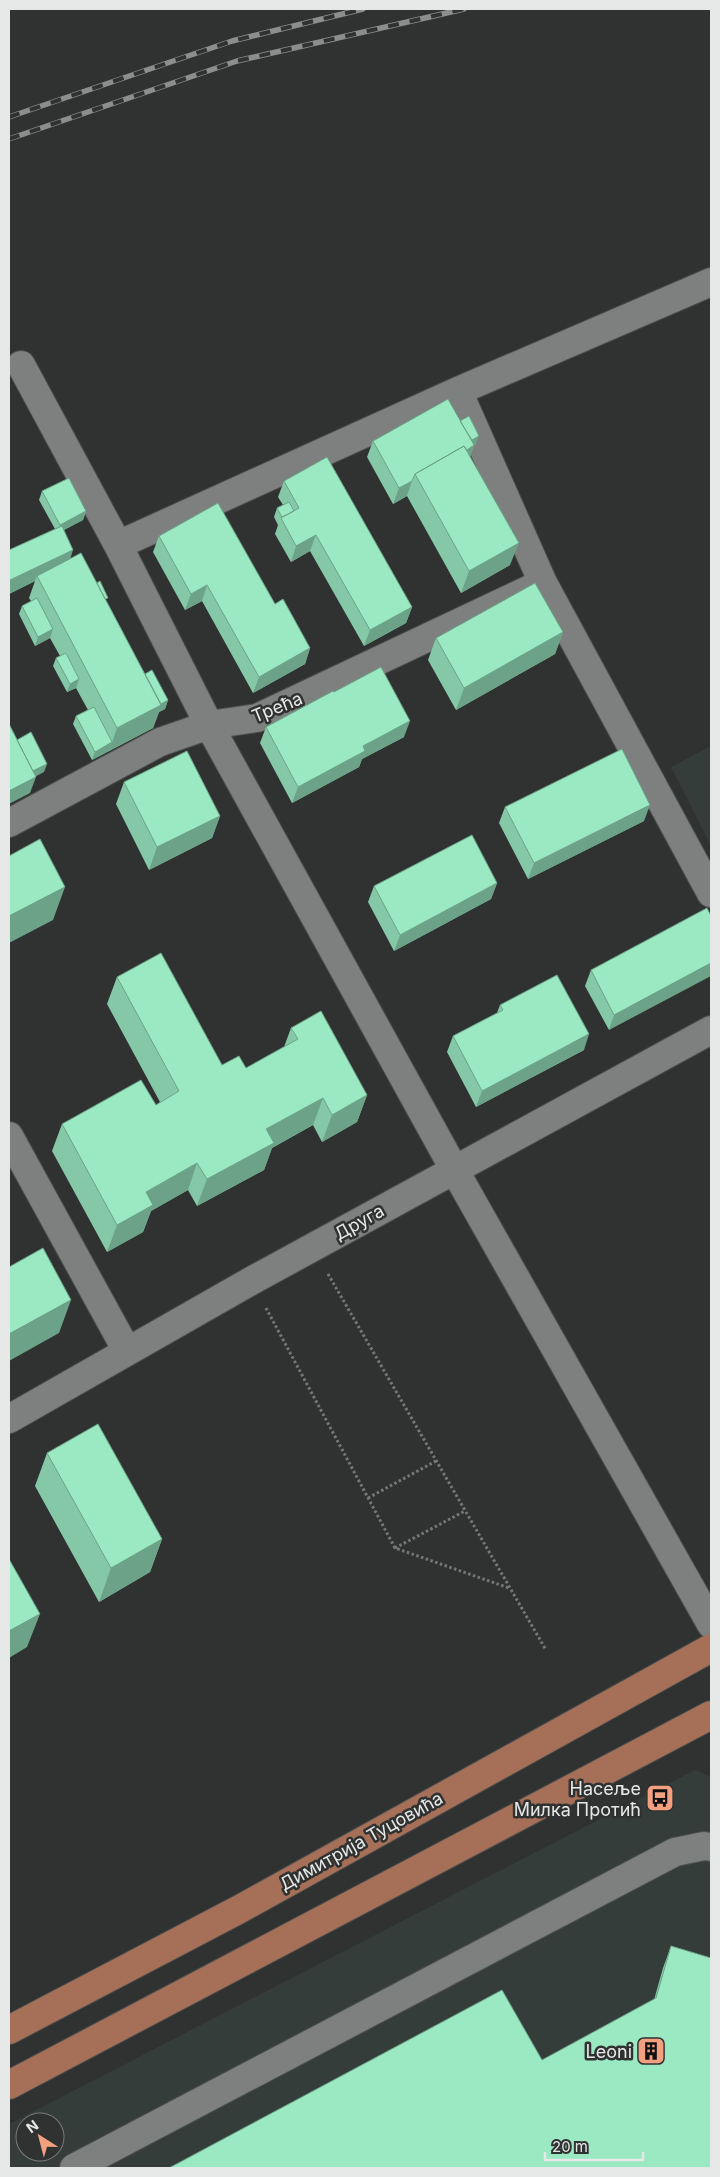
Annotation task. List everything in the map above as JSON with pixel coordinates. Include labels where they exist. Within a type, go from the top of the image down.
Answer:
[{"type":"main road","name":"Димитрија Туцовића","points":[[9,2030],[238,1910],[711,1648]]},
{"type":"main road","points":[[9,2085],[711,1715]]},
{"type":"street","points":[[118,546],[458,391],[711,282]]},
{"type":"street","points":[[21,365],[118,546],[209,725],[454,1170],[711,1624]]},
{"type":"street","points":[[458,391],[543,583],[711,893]]},
{"type":"street","name":"Трећа","points":[[9,823],[160,742],[209,725],[257,718],[543,583]]},
{"type":"street","name":"Друга","points":[[9,1418],[312,1247],[711,1030]]},
{"type":"street","points":[[9,1136],[127,1351]]},
{"type":"street","points":[[74,2168],[675,1852],[704,1846],[711,1847]]},
{"type":"path","points":[[312,1247],[546,1650]]},
{"type":"path","points":[[251,1281],[395,1548],[510,1588]]},
{"type":"path","points":[[368,1498],[436,1461]]},
{"type":"path","points":[[395,1548],[465,1511]]},
{"type":"shaded area","points":[[711,746],[711,846],[671,767]]},
{"type":"shaded area","points":[[695,1770],[711,1777],[711,2168],[9,2168],[9,2124],[15,2121],[15,2162],[65,2162],[65,2112],[32,2112]]},
{"type":"building","points":[[448,399],[474,445],[467,450],[464,446],[415,474],[412,481],[399,488],[373,441]]},
{"type":"building","points":[[469,416],[479,436],[472,440],[460,421]]},
{"type":"building","points":[[464,446],[519,543],[469,571],[415,474]]},
{"type":"building","points":[[327,457],[412,607],[370,630],[316,535],[296,546],[281,518],[299,508],[284,481]]},
{"type":"building","points":[[69,478],[86,511],[60,525],[42,491]]},
{"type":"building","points":[[289,502],[294,511],[282,517],[277,508]]},
{"type":"building","points":[[218,503],[275,604],[283,599],[310,648],[259,677],[207,585],[191,594],[159,536]]},
{"type":"building","points":[[62,526],[73,550],[10,580],[9,550]]},
{"type":"building","points":[[81,553],[161,705],[117,728],[37,576]]},
{"type":"building","points":[[100,581],[108,598],[105,599],[97,583]]},
{"type":"building","points":[[535,583],[563,632],[464,688],[436,638]]},
{"type":"building","points":[[37,598],[53,629],[38,637],[22,606]]},
{"type":"building","points":[[66,653],[79,679],[70,684],[56,658]]},
{"type":"building","points":[[381,667],[410,721],[363,746],[365,751],[298,787],[266,727]]},
{"type":"building","points":[[152,670],[168,700],[161,704],[145,674]]},
{"type":"building","points":[[94,707],[112,742],[95,752],[76,716]]},
{"type":"building","points":[[9,724],[36,777],[9,791]]},
{"type":"building","points":[[31,732],[47,764],[33,771],[17,740]]},
{"type":"building","points":[[622,749],[650,805],[534,863],[505,807]]},
{"type":"building","points":[[187,751],[220,816],[157,847],[124,782]]},
{"type":"building","points":[[472,835],[497,883],[400,935],[374,886]]},
{"type":"building","points":[[40,839],[65,887],[9,916],[9,856]]},
{"type":"building","points":[[707,908],[711,916],[711,963],[614,1015],[591,970]]},
{"type":"building","points":[[161,953],[222,1065],[239,1056],[246,1068],[298,1039],[291,1028],[321,1011],[367,1095],[332,1115],[323,1098],[266,1129],[274,1143],[207,1179],[197,1163],[146,1192],[153,1205],[117,1225],[62,1124],[141,1080],[156,1105],[179,1091],[117,977]]},
{"type":"building","points":[[557,975],[589,1034],[482,1091],[453,1036],[503,1010],[500,1005]]},
{"type":"building","points":[[43,1248],[71,1300],[9,1334],[9,1267]]},
{"type":"building","points":[[98,1424],[162,1539],[111,1568],[47,1453]]},
{"type":"building","points":[[9,1559],[40,1614],[9,1631]]},
{"type":"building","name":"Leoni","points":[[671,1946],[711,1958],[711,2168],[169,2168],[502,1990],[542,2060],[656,1998]]},
{"type":"railway","points":[[9,117],[232,41],[363,9]]},
{"type":"railway","points":[[9,139],[237,61],[464,9]]},
{"type":"place","name":"Насеље Милка Протић","points":[[660,1798]]},
{"type":"place","name":"Leoni","points":[[651,2051]]}]
